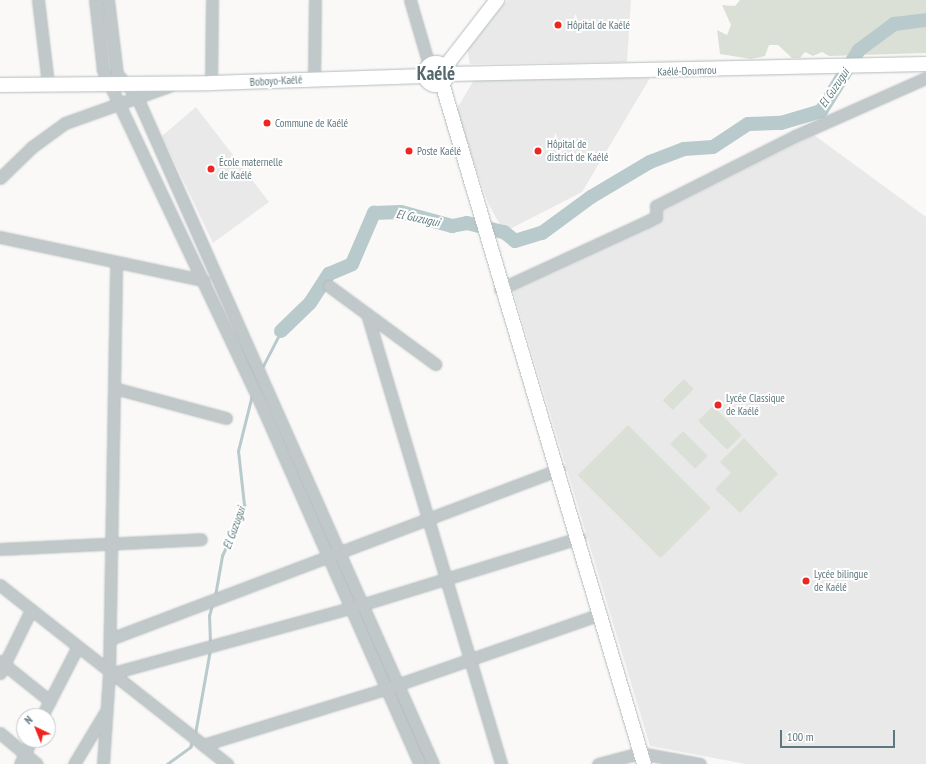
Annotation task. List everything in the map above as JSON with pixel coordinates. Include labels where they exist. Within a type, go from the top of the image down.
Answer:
[{"type":"main road","points":[[427,71],[432,84],[445,75],[497,0]]},
{"type":"main road","name":"Boboyo-Kaélé","points":[[109,82],[211,84],[314,79],[427,71],[437,62],[445,75]]},
{"type":"main road","name":"Kaélé-Doumrou","points":[[445,75],[926,64]]},
{"type":"main road","points":[[445,75],[482,226],[500,289],[559,469],[642,759]]},
{"type":"main road","points":[[0,85],[109,82]]},
{"type":"street","points":[[38,0],[48,84]]},
{"type":"street","points":[[95,0],[103,70],[120,101],[392,685],[433,764]]},
{"type":"street","points":[[108,0],[117,74],[127,83],[136,95],[141,113],[333,556]]},
{"type":"street","points":[[211,84],[212,0]]},
{"type":"street","points":[[314,79],[315,0]]},
{"type":"street","points":[[410,0],[427,71]]},
{"type":"street","points":[[500,289],[656,217],[656,206],[795,136],[926,78]]},
{"type":"street","points":[[141,113],[149,99],[159,91],[176,83]]},
{"type":"street","points":[[0,178],[58,127],[136,95],[159,91]]},
{"type":"street","points":[[0,237],[203,280]]},
{"type":"street","points":[[104,764],[110,639],[109,542],[116,262]]},
{"type":"street","points":[[329,286],[435,364]]},
{"type":"street","points":[[367,314],[426,520],[446,579],[501,764]]},
{"type":"street","points":[[114,388],[226,418]]},
{"type":"street","points":[[110,639],[333,556],[559,469]]},
{"type":"street","points":[[109,674],[356,606],[579,538]]},
{"type":"street","points":[[0,549],[109,542],[201,540]]},
{"type":"street","points":[[0,585],[109,674],[227,764]]},
{"type":"street","points":[[31,610],[2,666],[50,700]]},
{"type":"street","points":[[202,745],[392,685],[601,614]]},
{"type":"street","points":[[46,708],[77,648]]},
{"type":"street","points":[[392,685],[420,764]]},
{"type":"street","points":[[74,764],[107,709]]},
{"type":"street","points":[[0,733],[22,759],[37,764]]},
{"type":"street","points":[[22,759],[27,748]]},
{"type":"street","points":[[598,764],[642,759],[700,764]]},
{"type":"shaded area","name":"Hôpital de Kaélé","points":[[507,0],[631,0],[627,62],[470,64],[467,49]]},
{"type":"shaded area","points":[[740,0],[926,0],[926,53],[829,56],[822,52],[813,56],[805,52],[800,58],[792,58],[778,45],[769,45],[765,56],[751,59],[720,54],[717,30],[727,35],[731,25],[722,5],[735,6]]},
{"type":"shaded area","name":"Hôpital de district de Kaélé","points":[[650,78],[582,192],[504,232],[488,203],[456,110],[474,80]]},
{"type":"shaded area","name":"École maternelle de Kaélé","points":[[196,107],[269,202],[213,243],[162,136]]},
{"type":"shaded area","name":"Lycée Classique de Kaélé","points":[[814,135],[926,217],[926,764],[746,764],[650,746],[512,287]]},
{"type":"shaded area","points":[[684,379],[694,389],[673,410],[663,400]]},
{"type":"shaded area","points":[[713,406],[742,435],[727,450],[698,421]]},
{"type":"shaded area","points":[[628,425],[711,508],[661,558],[578,475]]},
{"type":"shaded area","points":[[683,431],[708,456],[695,468],[670,444]]},
{"type":"shaded area","points":[[744,438],[778,474],[740,513],[715,489],[731,473],[720,462]]},
{"type":"waterway","name":"El Guzugui","points":[[281,331],[310,303],[329,274],[352,264],[374,213],[401,212],[452,226],[467,223],[504,232],[515,241],[542,233],[591,197],[650,162],[684,149],[713,147],[748,124],[781,123],[821,111],[859,50],[894,24],[926,20]]},
{"type":"waterway","name":"El Guzugui","points":[[262,368],[281,331]]},
{"type":"waterway","name":"El Guzugui","points":[[215,596],[222,556],[244,505],[238,451],[252,395]]},
{"type":"waterway","name":"El Guzugui","points":[[210,643],[209,616],[212,605]]},
{"type":"waterway","name":"El Guzugui","points":[[195,734],[210,650]]},
{"type":"waterway","name":"El Guzugui","points":[[167,764],[190,747],[193,740]]},
{"type":"place","name":"Hôpital de Kaélé","points":[[558,25]]},
{"type":"place","name":"Commune de Kaélé","points":[[267,123]]},
{"type":"place","name":"Poste Kaélé","points":[[409,151]]},
{"type":"place","name":"Hôpital de district de Kaélé","points":[[538,151]]},
{"type":"place","name":"École maternelle de Kaélé","points":[[211,169]]},
{"type":"place","name":"Lycée Classique de Kaélé","points":[[718,405]]},
{"type":"place","name":"Lycée bilingue de Kaélé","points":[[806,581]]},
{"type":"district","name":"Kaélé","points":[[436,74]]}]
